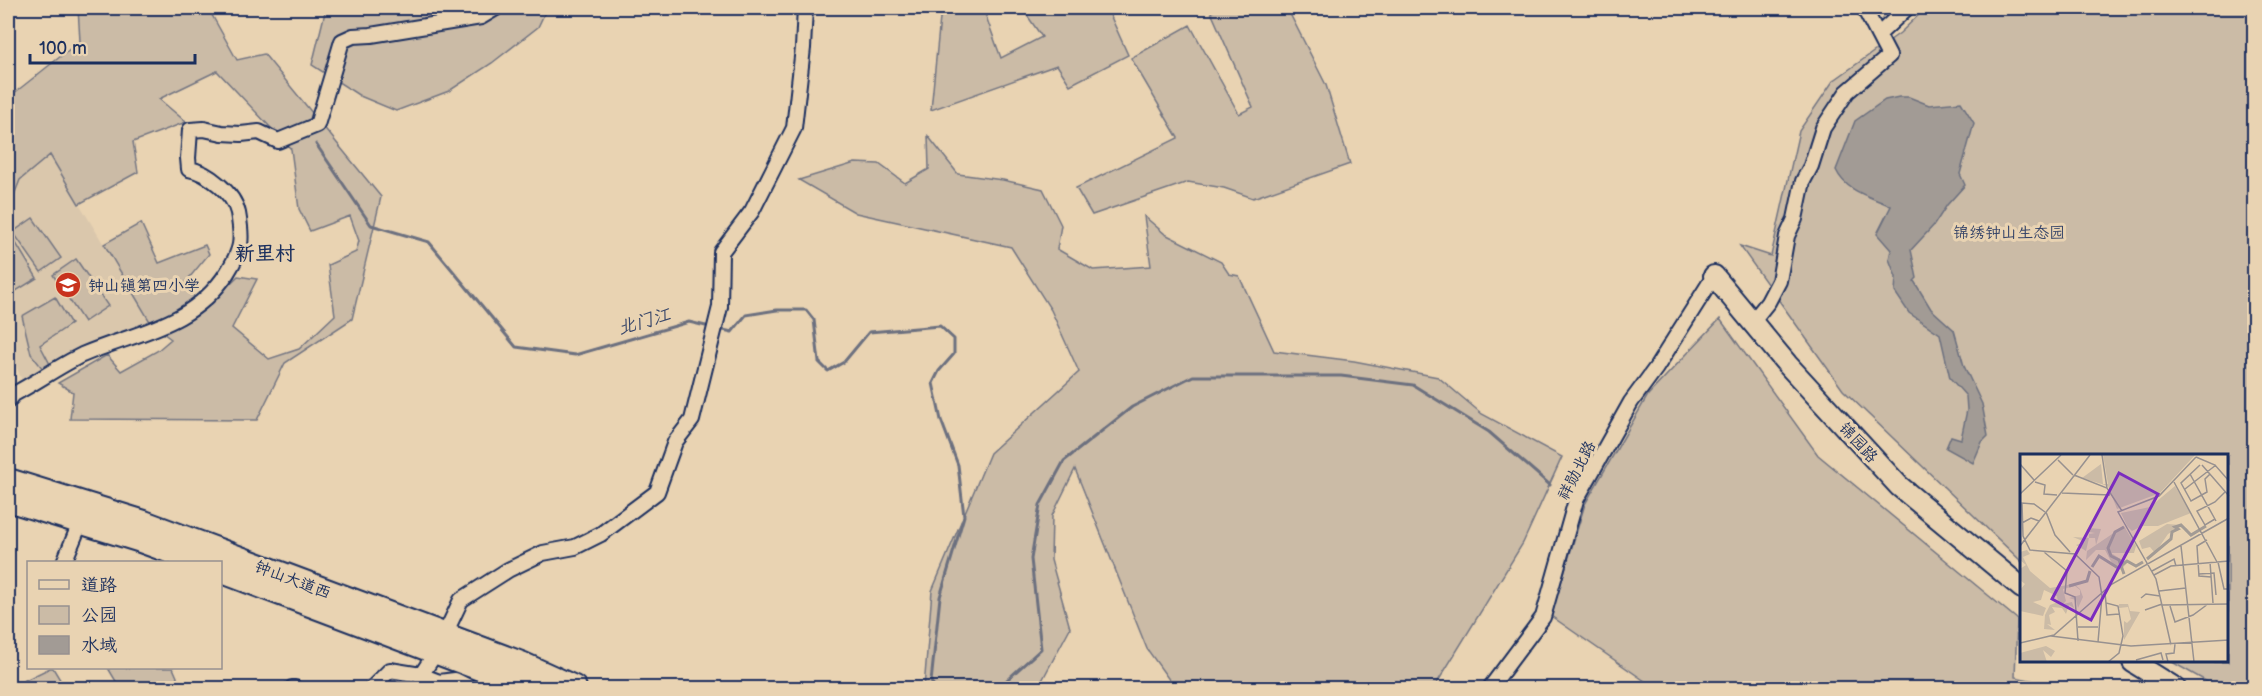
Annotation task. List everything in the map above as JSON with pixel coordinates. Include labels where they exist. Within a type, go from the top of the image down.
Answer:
[{"type":"highway","name":"钟山大道西","points":[[8,481],[138,539],[198,561]]},
{"type":"highway","name":"钟山大道西","points":[[8,499],[144,523],[440,643],[533,688]]},
{"type":"highway","name":"钟山大道西","points":[[222,571],[440,643],[521,664],[574,688]]},
{"type":"street","points":[[8,401],[14,394],[81,356],[130,339],[183,316],[207,298],[221,282],[239,254],[242,243],[238,211],[231,198],[214,178],[189,169],[190,130],[204,129],[222,134],[259,132],[278,141],[317,125],[342,41],[353,36],[481,17],[496,8]]},
{"type":"street","points":[[421,675],[461,600],[508,570],[543,553],[575,547],[601,534],[657,492],[675,441],[693,420],[720,307],[721,252],[752,211],[794,128],[805,8]]},
{"type":"street","points":[[1752,322],[1768,302],[1779,281],[1786,236],[1796,219],[1803,181],[1811,166],[1823,128],[1847,92],[1889,56],[1864,8]]},
{"type":"street","points":[[1878,35],[1906,8]]},
{"type":"street","name":"锦园路","points":[[1714,276],[1787,364],[1899,486],[2020,586]]},
{"type":"street","name":"祥勋北路","points":[[1490,688],[1543,617],[1576,500],[1631,402],[1656,368],[1714,276]]},
{"type":"street","points":[[64,561],[84,514]]},
{"type":"street","points":[[2135,663],[2175,688]]},
{"type":"street","points":[[372,688],[390,670],[421,675],[439,682],[455,680],[471,688]]},
{"type":"shaded area","name":"钟山镇第四小学","points":[[50,155],[152,325],[23,383],[8,345],[8,210],[20,180]]},
{"type":"green space","points":[[78,8],[208,8],[237,60],[264,54],[381,197],[352,319],[285,363],[257,420],[70,419],[73,392],[58,383],[107,355],[121,371],[157,351],[171,339],[152,325],[104,244],[141,223],[159,263],[205,245],[209,254],[184,284],[204,309],[238,276],[257,279],[232,328],[269,359],[299,349],[335,315],[328,265],[356,252],[359,241],[350,216],[310,231],[299,209],[291,149],[217,71],[159,99],[186,122],[133,142],[138,172],[79,204],[50,155],[20,180],[8,210],[8,98],[80,41]]},
{"type":"green space","points":[[326,8],[547,8],[538,27],[492,63],[449,91],[396,111],[360,96],[312,65]]},
{"type":"green space","points":[[941,8],[983,8],[1001,58],[1042,37],[1022,8],[1107,8],[1128,55],[1070,85],[1057,65],[931,110]]},
{"type":"green space","points":[[1218,8],[1287,8],[1326,85],[1350,164],[1253,198],[1224,188],[1188,182],[1092,215],[1076,188],[1178,138],[1131,58],[1190,25],[1239,114],[1253,107],[1211,12]]},
{"type":"green space","name":"锦绣钟山生态园","points":[[1926,8],[2254,8],[2254,688],[2218,688],[2174,663],[2229,663],[2229,454],[2020,454],[2020,560],[1843,390],[1740,246],[1771,256],[1799,131],[1833,81],[1900,33]]},
{"type":"green space","points":[[928,136],[958,174],[1003,180],[1043,189],[1061,225],[1057,249],[1093,270],[1151,266],[1144,216],[1165,234],[1221,262],[1229,274],[1239,276],[1274,351],[1354,361],[1438,377],[1482,414],[1562,457],[1523,543],[1434,688],[1175,688],[1147,649],[1075,469],[1052,516],[1051,560],[1070,628],[1038,688],[924,688],[932,591],[990,453],[1079,372],[1051,310],[1011,247],[856,213],[799,180],[855,163],[879,164],[905,183],[929,169]]},
{"type":"green space","points":[[33,218],[61,258],[41,272],[13,232]]},
{"type":"green space","points":[[8,230],[37,278],[8,296]]},
{"type":"green space","points":[[76,259],[108,306],[84,322],[53,275]]},
{"type":"green space","points":[[55,297],[71,324],[40,345],[52,368],[43,369],[31,354],[22,316]]},
{"type":"green space","points":[[1720,319],[1818,455],[2017,619],[2015,677],[2070,688],[1655,688],[1551,616],[1585,504],[1648,395]]},
{"type":"green space","points":[[48,669],[54,669],[65,688],[9,688]]},
{"type":"green space","points":[[109,669],[173,669],[177,677],[175,688],[120,688]]},
{"type":"water","points":[[1909,97],[1929,105],[1961,102],[1974,123],[1960,174],[1965,185],[1911,250],[1917,278],[1914,281],[1931,309],[1954,330],[1964,366],[1982,404],[1988,436],[1982,442],[1973,463],[1946,448],[1951,436],[1961,439],[1967,410],[1966,396],[1950,378],[1940,334],[1909,313],[1895,292],[1896,277],[1889,259],[1891,250],[1877,234],[1891,206],[1853,189],[1846,184],[1836,170],[1855,121],[1885,100]]},
{"type":"waterway","name":"北门江","points":[[316,144],[371,225],[429,242],[516,347],[575,355],[689,322],[710,327]]},
{"type":"waterway","name":"北门江","points":[[719,329],[732,332],[746,315],[777,310],[806,310],[814,320],[819,362],[828,371],[844,362],[869,332],[940,326],[954,339],[954,354],[939,371],[933,383],[941,420],[958,465],[964,516],[940,597],[931,682],[936,688]]},
{"type":"waterway","points":[[998,688],[1041,649],[1031,559],[1040,505],[1064,461],[1132,407],[1193,376],[1341,376],[1413,385],[1489,432],[1550,485]]},
{"type":"place","name":"钟山镇第四小学","points":[[68,285]]},
{"type":"district","name":"新里村","points":[[265,253]]}]
